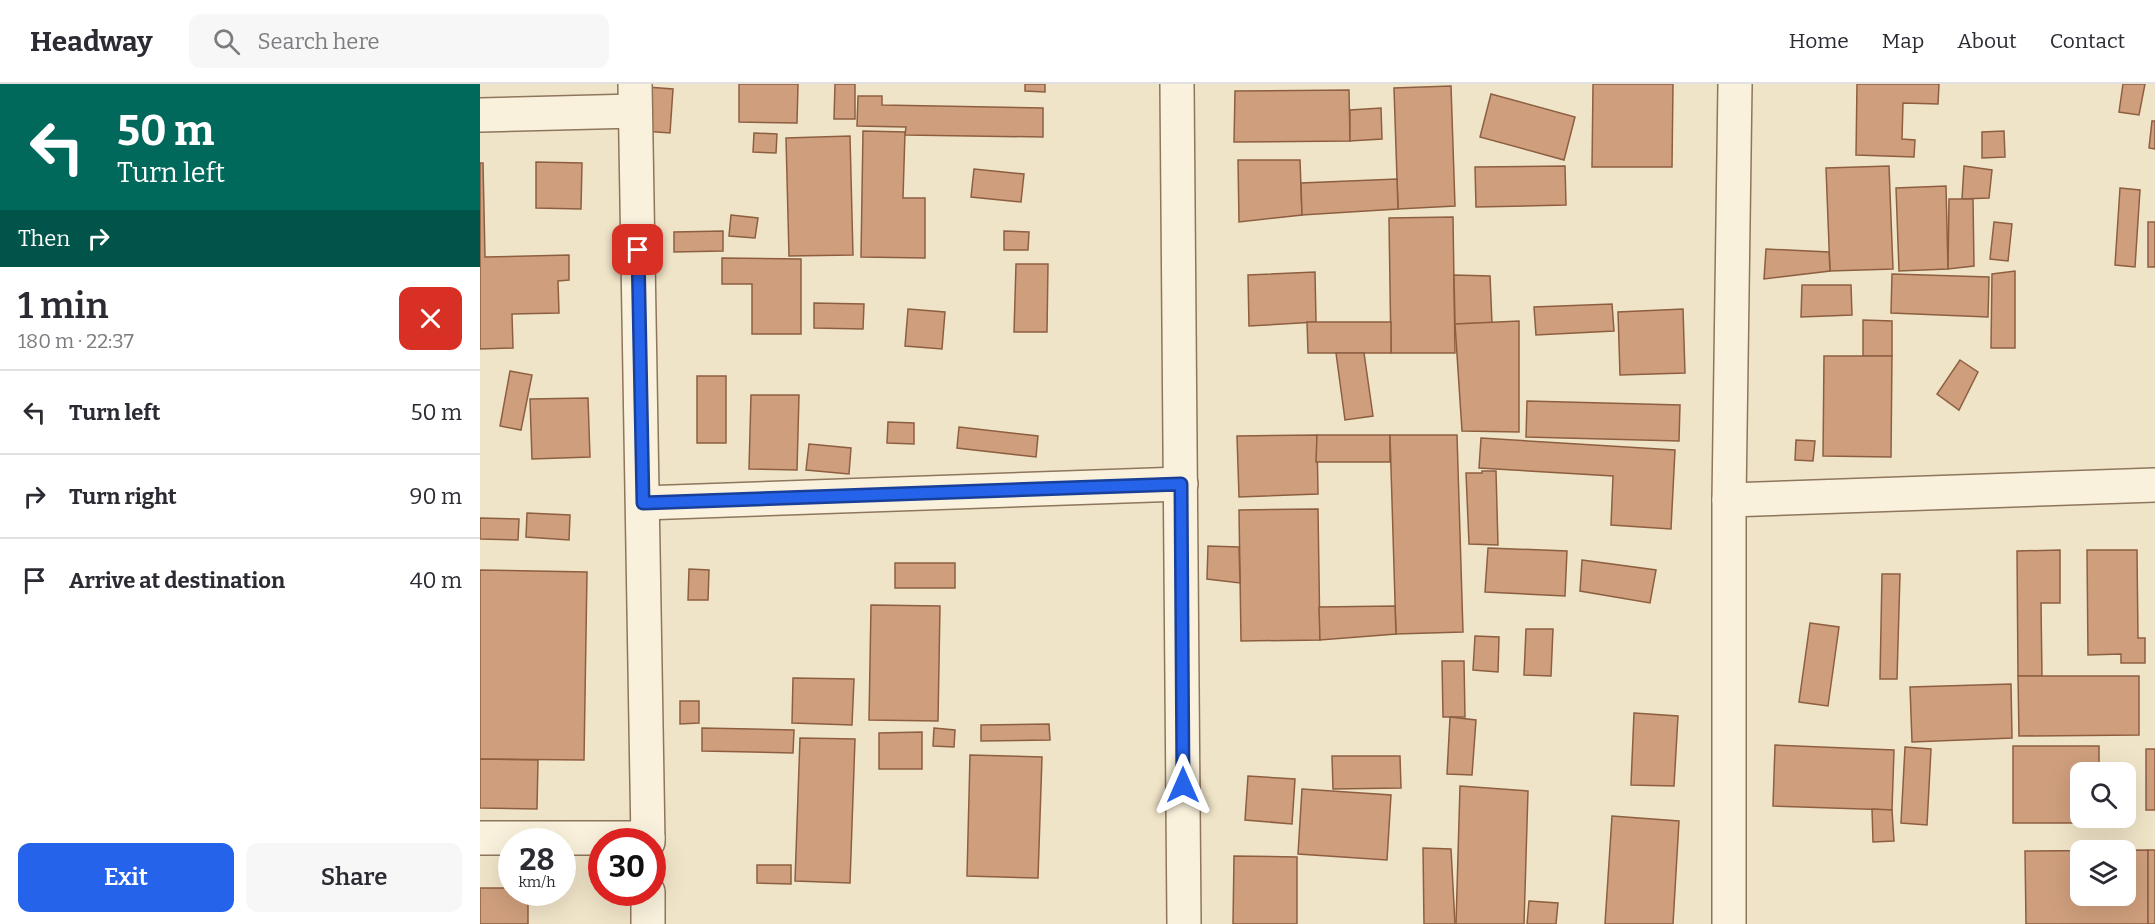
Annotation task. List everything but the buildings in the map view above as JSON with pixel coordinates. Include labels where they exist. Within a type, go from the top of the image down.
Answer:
[{"type":"street","points":[[1177,84],[1184,924]]},
{"type":"street","points":[[1728,924],[1729,500],[1735,84]]},
{"type":"street","points":[[480,115],[635,98],[648,828]]},
{"type":"street","points":[[643,503],[1181,484]]},
{"type":"street","points":[[1729,500],[2155,485]]},
{"type":"street","points":[[480,838],[588,839]]},
{"type":"street","points":[[648,906],[648,924]]},
{"type":"route","points":[[638,250],[643,503],[1181,484],[1183,785]]}]
